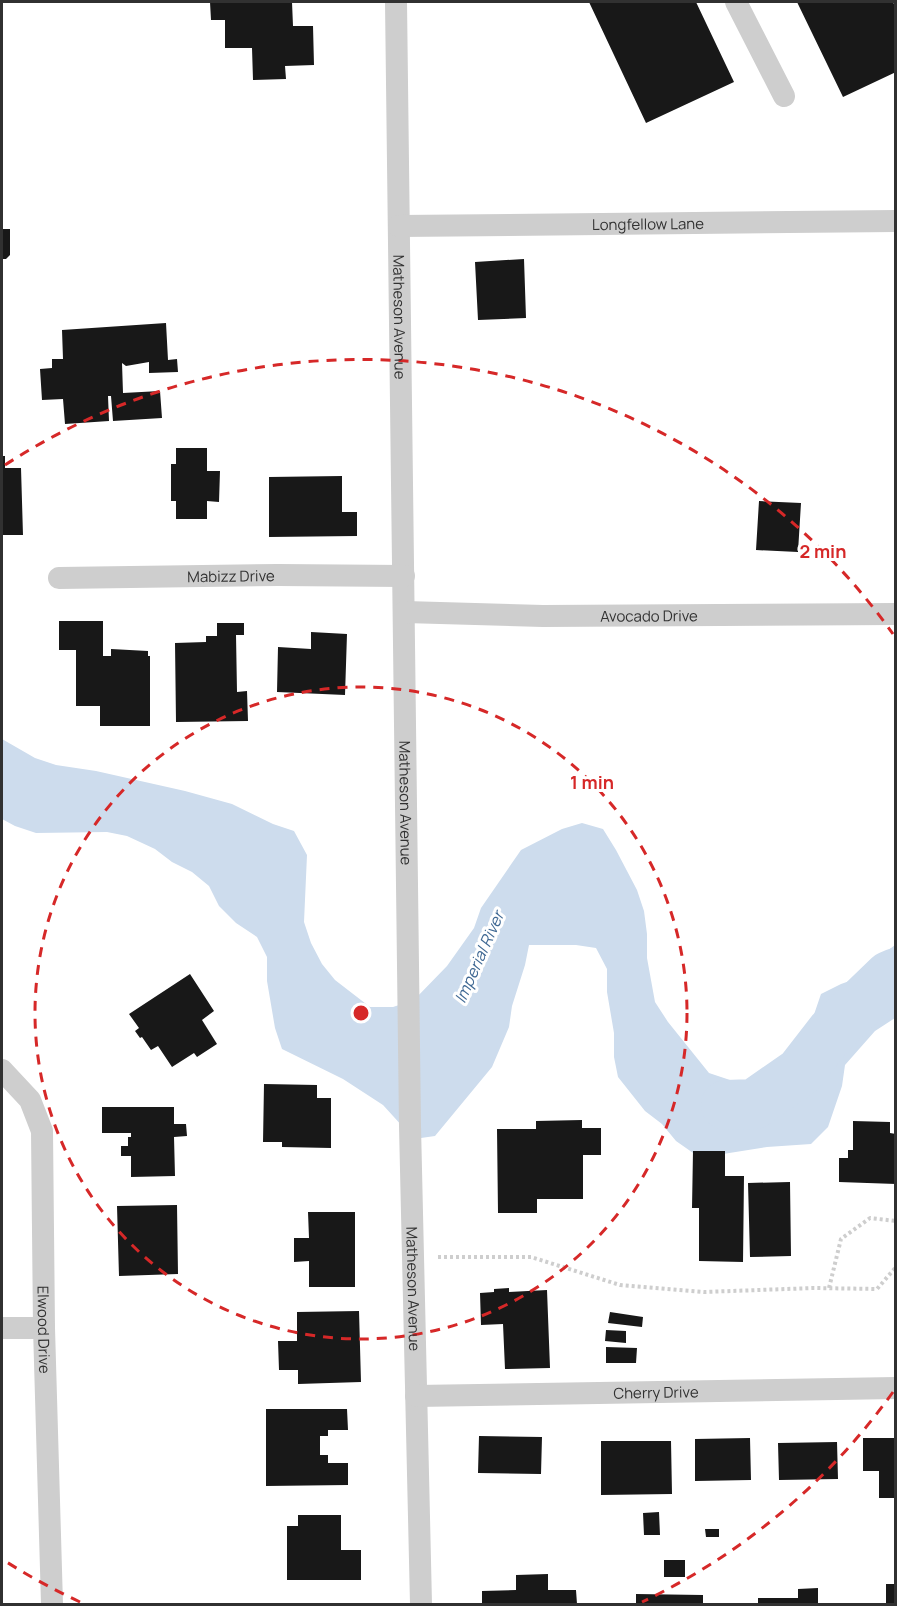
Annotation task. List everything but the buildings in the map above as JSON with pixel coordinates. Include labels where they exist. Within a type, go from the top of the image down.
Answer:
[{"type":"street","name":"Matheson Avenue","points":[[396,2],[410,1126],[421,1605]]},
{"type":"street","points":[[736,2],[784,96]]},
{"type":"street","name":"Longfellow Lane","points":[[399,226],[896,220]]},
{"type":"street","name":"Mabizz Drive","points":[[58,578],[404,576]]},
{"type":"street","name":"Avocado Drive","points":[[405,612],[543,616],[896,614]]},
{"type":"street","name":"Elwood Drive","points":[[2,1070],[30,1100],[42,1131],[44,1328],[52,1605]]},
{"type":"street","points":[[2,1328],[44,1328]]},
{"type":"street","name":"Cherry Drive","points":[[416,1396],[896,1388]]},
{"type":"path","points":[[829,1288],[841,1239],[870,1218],[896,1221]]},
{"type":"path","points":[[413,1257],[531,1257],[620,1285],[704,1292],[829,1288],[877,1289],[896,1267]]},
{"type":"water","points":[[2,739],[35,758],[56,765],[96,771],[232,804],[273,824],[294,831],[307,855],[304,922],[311,943],[322,964],[335,980],[370,1007],[393,1007],[414,1000],[447,966],[474,928],[481,908],[521,850],[562,829],[582,823],[603,829],[637,890],[644,911],[647,958],[655,1002],[709,1073],[730,1080],[750,1083],[774,1083],[794,1079],[804,1059],[807,1035],[821,994],[861,977],[875,960],[895,945],[895,1018],[875,1031],[845,1065],[842,1086],[828,1127],[811,1144],[696,1155],[676,1141],[662,1124],[645,1111],[618,1077],[607,992],[607,969],[596,948],[576,945],[529,945],[512,1006],[509,1027],[492,1067],[435,1136],[414,1139],[383,1105],[343,1079],[282,1049],[275,1028],[267,981],[267,957],[257,937],[236,923],[219,906],[209,886],[192,872],[172,862],[155,849],[127,836],[107,832],[36,833],[2,819]]},
{"type":"waterway","name":"Imperial River","points":[[726,1105],[754,1104],[800,1072],[831,1032],[889,976],[896,973]]}]
